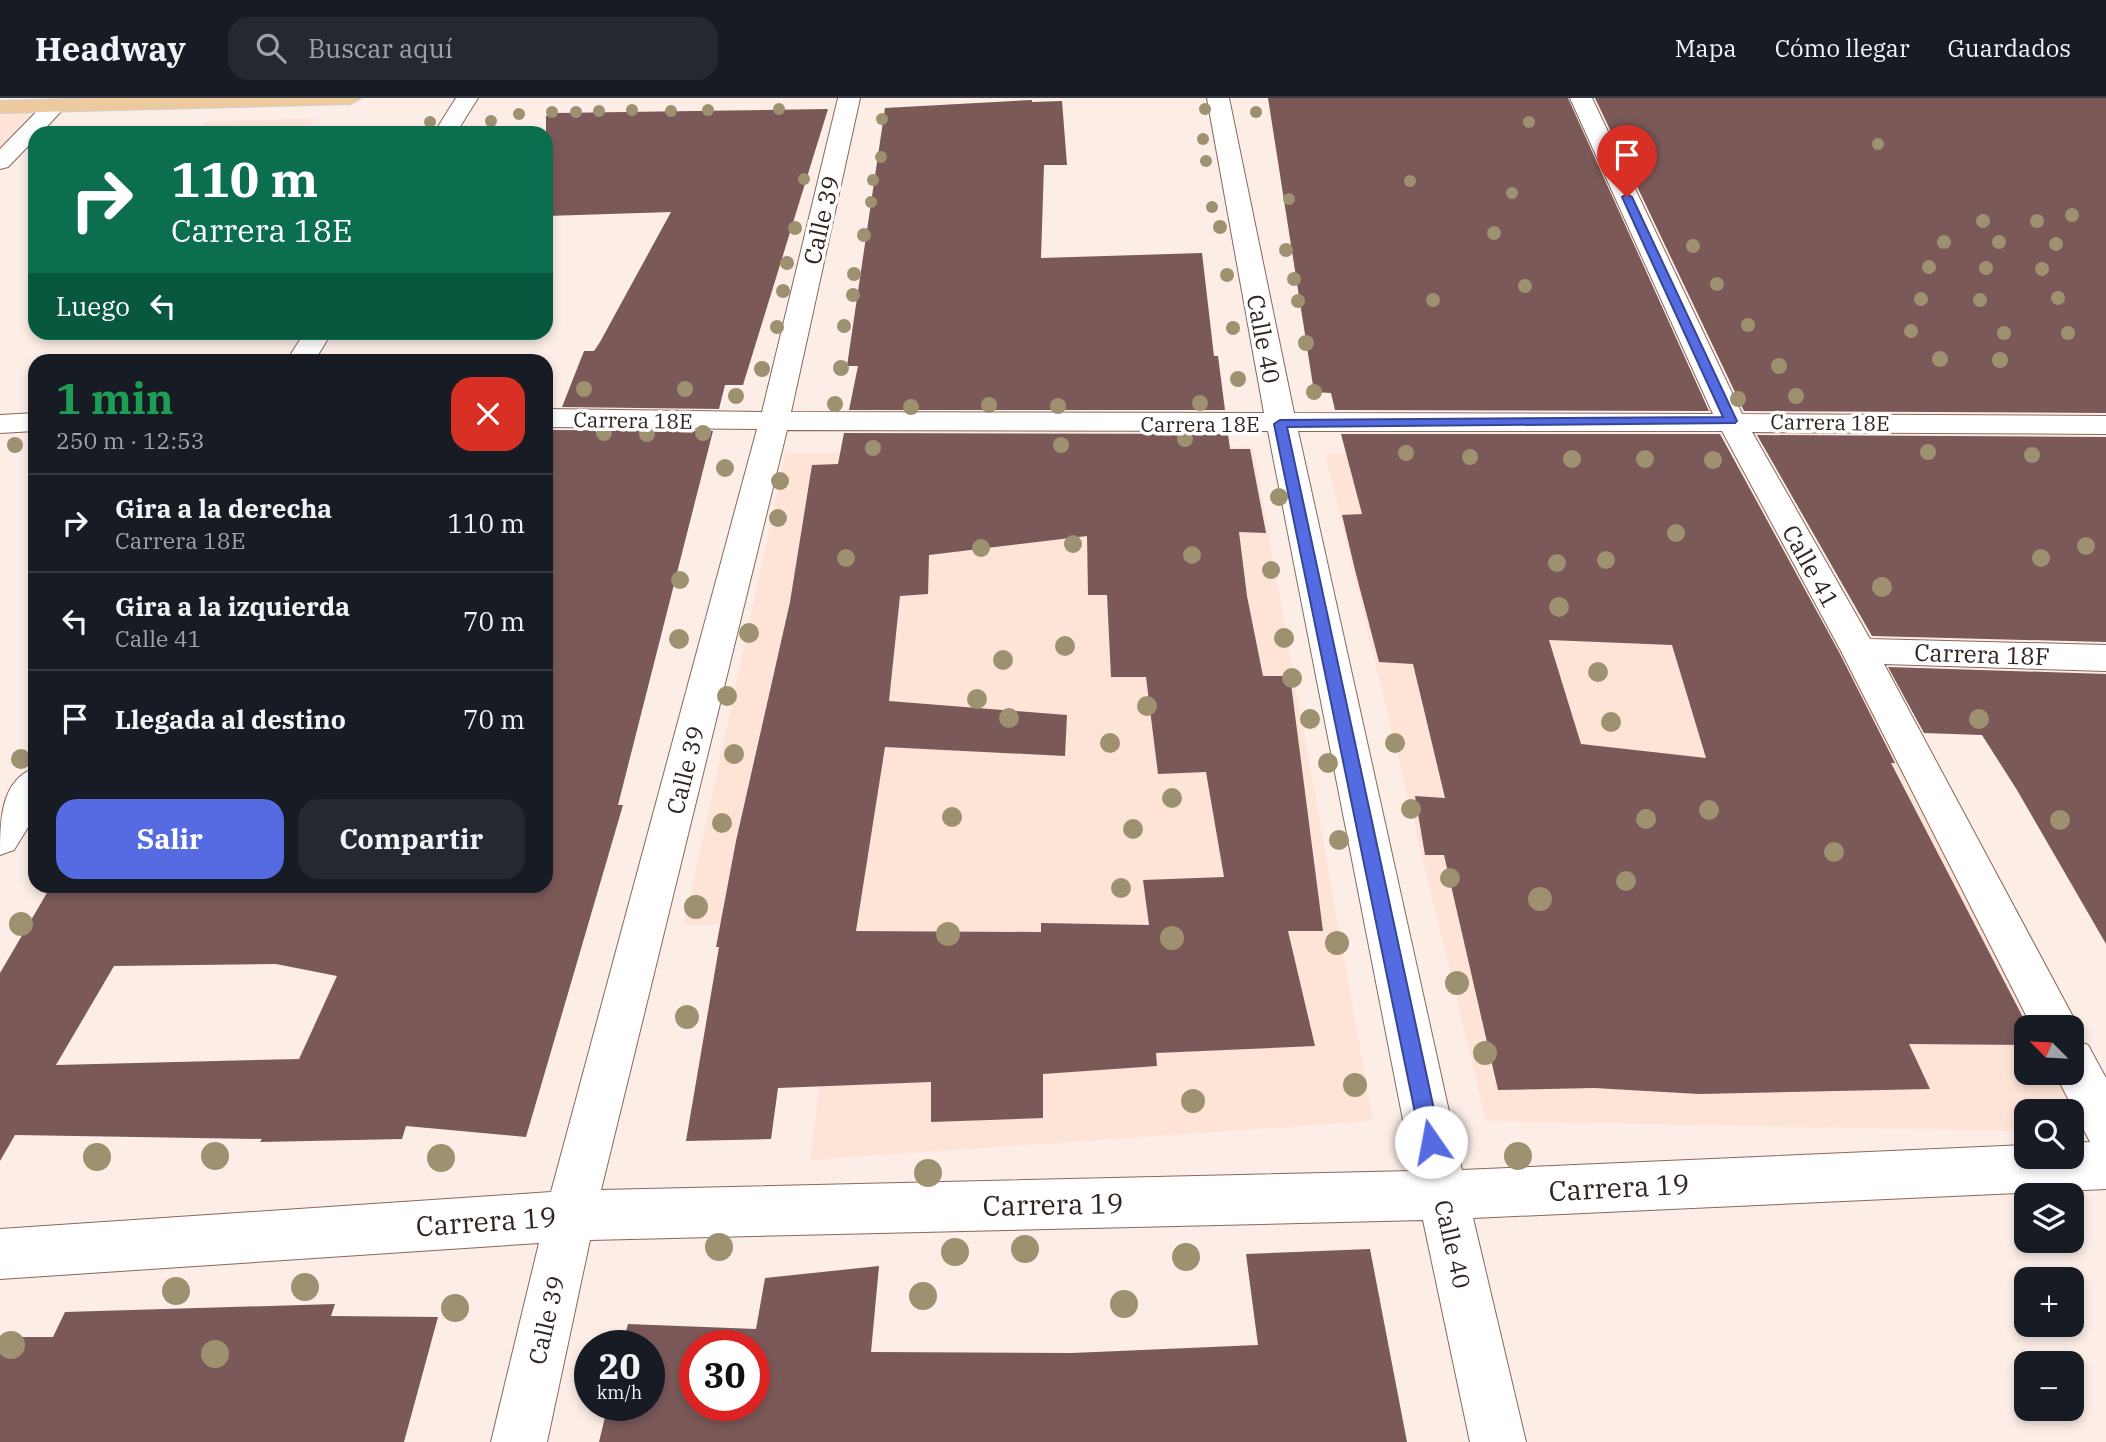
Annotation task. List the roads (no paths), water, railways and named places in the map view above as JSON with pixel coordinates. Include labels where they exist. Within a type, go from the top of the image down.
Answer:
[{"type":"main road","points":[[0,107],[351,98]]},
{"type":"street","points":[[449,126],[467,98]]},
{"type":"street","name":"Calle 39","points":[[519,1442],[570,1216],[774,422],[849,98]]},
{"type":"street","name":"Calle 40","points":[[1218,98],[1280,424],[1442,1195],[1498,1442]]},
{"type":"street","name":"Calle 41","points":[[1581,98],[1731,421],[1859,651],[2049,1015]]},
{"type":"street","points":[[35,126],[55,106]]},
{"type":"street","points":[[0,162],[28,133]]},
{"type":"street","name":"Carrera 18E","points":[[553,418],[774,422],[1280,424],[1731,421],[2106,425]]},
{"type":"street","points":[[0,424],[28,422]]},
{"type":"street","name":"Carrera 18F","points":[[1859,651],[2106,658]]},
{"type":"street","points":[[0,839],[28,794]]},
{"type":"street","points":[[2084,1083],[2106,1126]]},
{"type":"street","name":"Carrera 19","points":[[0,1254],[570,1216],[1442,1195],[2106,1165]]}]
